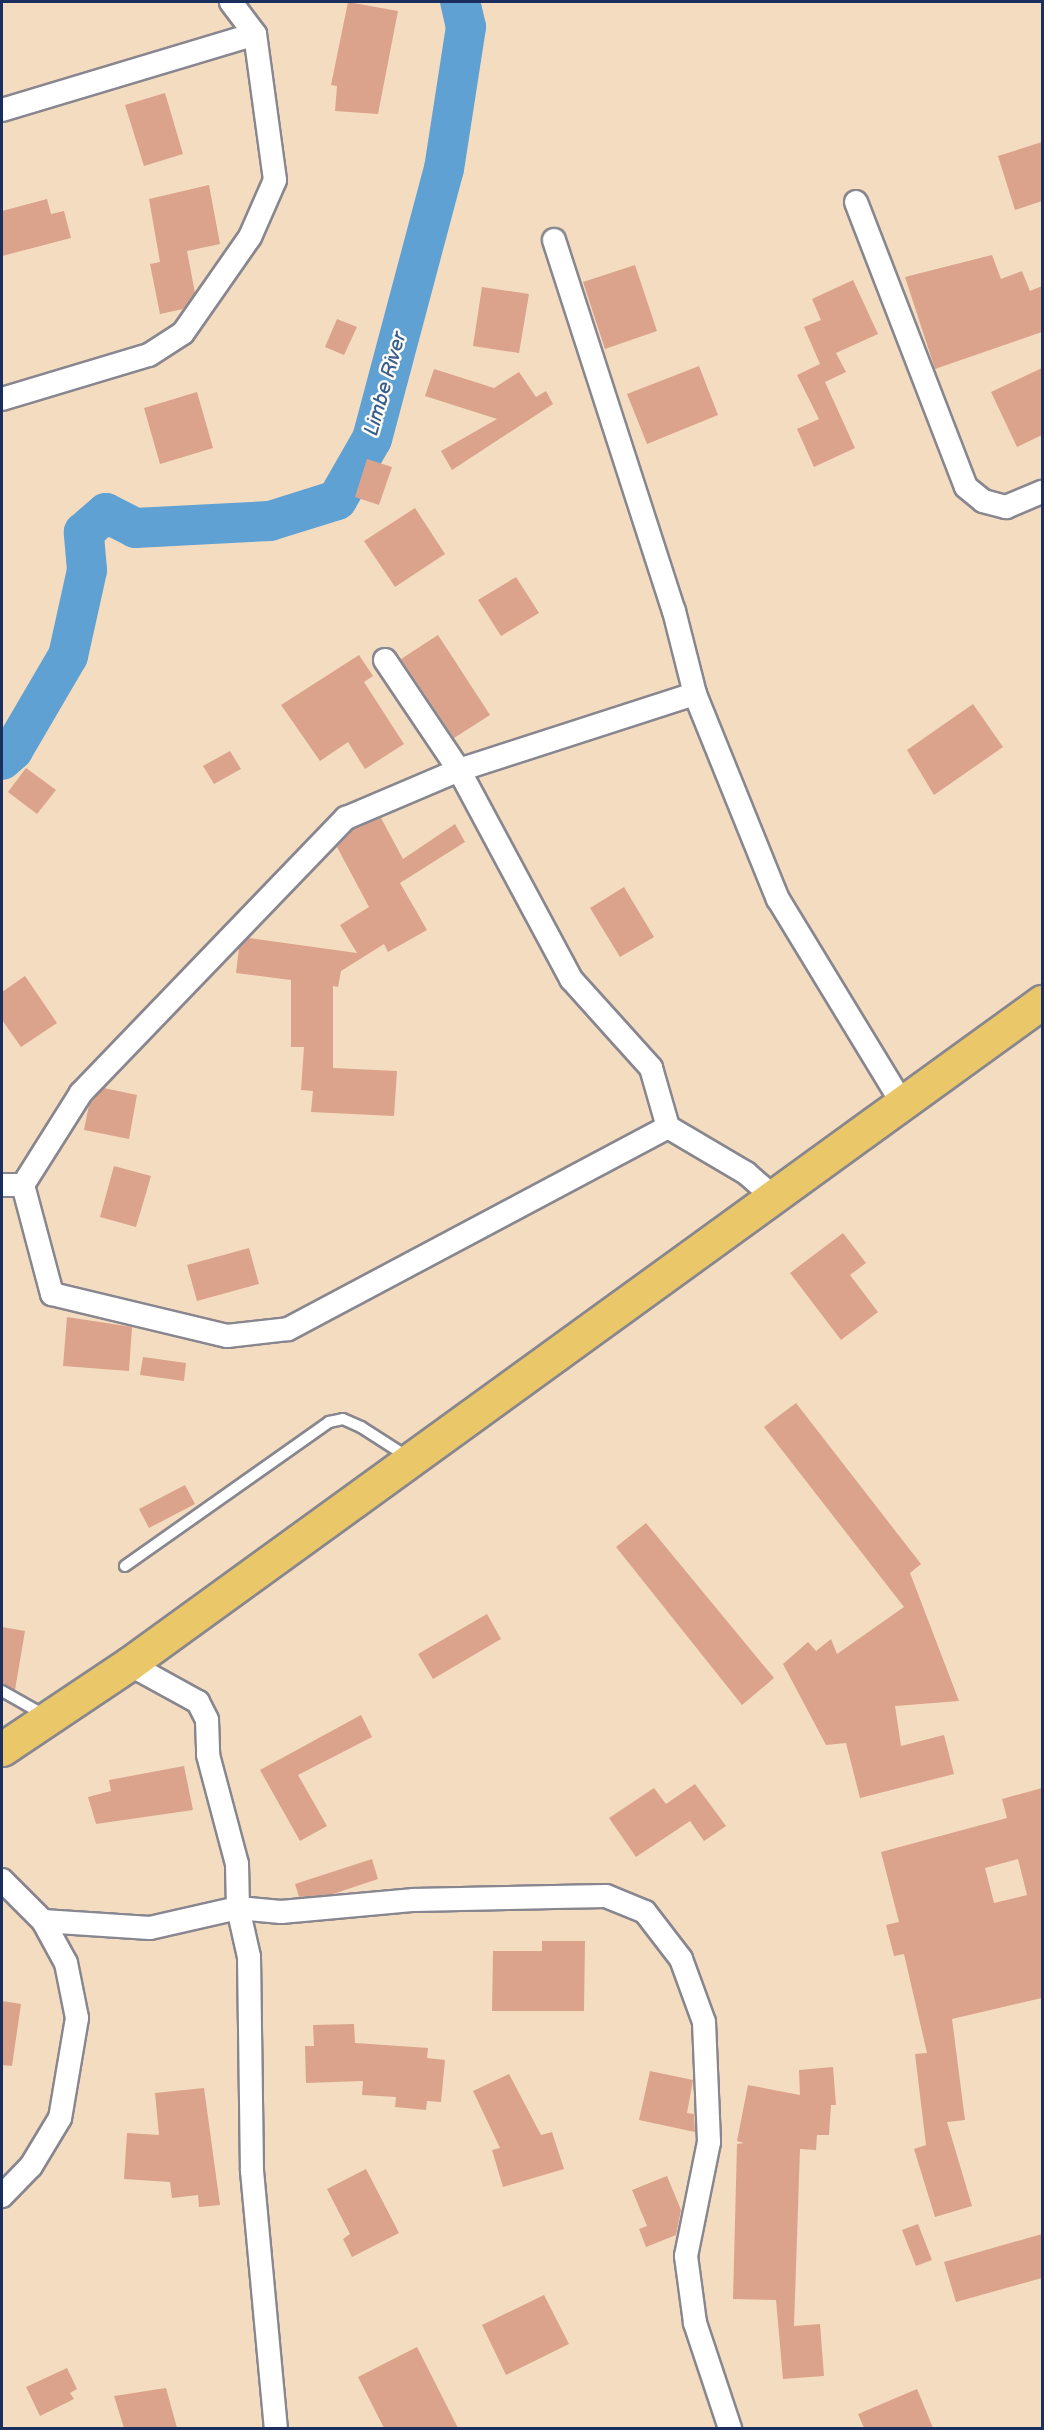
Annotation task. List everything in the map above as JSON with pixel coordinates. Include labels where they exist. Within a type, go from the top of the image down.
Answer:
[{"type":"main road","points":[[2,1749],[51,1719],[129,1664],[775,1198],[901,1101],[1042,1002]]},
{"type":"street","points":[[2,399],[149,354],[183,333],[250,237],[276,180],[255,34],[231,2]]},
{"type":"street","points":[[2,110],[255,34]]},
{"type":"street","points":[[856,202],[966,487],[983,501],[1005,507],[1042,492]]},
{"type":"street","points":[[554,240],[671,600],[694,693],[778,899],[901,1101]]},
{"type":"street","points":[[385,660],[459,770],[571,979],[651,1068],[668,1127],[746,1173],[775,1198]]},
{"type":"street","points":[[668,1127],[288,1329],[227,1336],[52,1294],[12,1185],[81,1092],[346,818],[459,770],[694,693]]},
{"type":"street","points":[[129,1664],[189,1695],[207,1720],[208,1755],[237,1864],[238,1908],[249,1957],[252,2171],[276,2428]]},
{"type":"street","points":[[2,1880],[43,1921],[73,1985],[77,2018],[72,2071],[60,2118],[31,2166],[2,2196]]},
{"type":"street","points":[[43,1921],[150,1928],[238,1908],[281,1912],[414,1900],[606,1896],[645,1912],[681,1959],[704,2022],[709,2142],[686,2256],[694,2324],[730,2428]]},
{"type":"lane","points":[[125,1566],[329,1422],[343,1419],[361,1427],[411,1459]]},
{"type":"lane","points":[[2,1691],[51,1719]]},
{"type":"building","points":[[348,2],[398,11],[378,114],[335,111],[337,86],[331,85]]},
{"type":"building","points":[[165,93],[183,154],[144,166],[125,105]]},
{"type":"building","points":[[1042,142],[1042,201],[1015,210],[998,156]]},
{"type":"building","points":[[209,185],[220,244],[187,251],[195,293],[183,309],[160,314],[150,264],[160,262],[149,199]]},
{"type":"building","points":[[47,199],[51,214],[64,211],[71,238],[2,256],[2,211]]},
{"type":"building","points":[[992,255],[1001,279],[1022,271],[1030,291],[1042,286],[1042,332],[935,369],[905,277]]},
{"type":"building","points":[[635,265],[657,331],[605,349],[583,282]]},
{"type":"building","points":[[853,280],[878,334],[836,353],[846,372],[825,382],[855,448],[814,467],[797,429],[819,419],[797,375],[820,364],[804,327],[821,320],[812,299]]},
{"type":"building","points":[[482,287],[529,294],[519,353],[473,346]]},
{"type":"building","points":[[337,319],[357,327],[344,355],[325,347]]},
{"type":"building","points":[[699,366],[718,415],[647,444],[627,394]]},
{"type":"building","points":[[1042,368],[1042,435],[1017,447],[991,392]]},
{"type":"building","points":[[434,369],[494,388],[519,372],[536,397],[546,391],[553,404],[452,470],[441,451],[497,419],[425,396]]},
{"type":"building","points":[[197,392],[213,448],[160,464],[144,408]]},
{"type":"building","points":[[367,459],[392,467],[379,505],[355,497]]},
{"type":"building","points":[[415,508],[445,554],[395,587],[364,541]]},
{"type":"building","points":[[516,577],[539,613],[501,636],[478,600]]},
{"type":"building","points":[[438,635],[490,715],[454,738],[401,659]]},
{"type":"building","points":[[359,655],[373,676],[364,682],[404,744],[365,769],[348,742],[320,761],[281,705]]},
{"type":"building","points":[[973,704],[1003,747],[934,795],[907,750]]},
{"type":"building","points":[[230,751],[241,769],[214,784],[203,766]]},
{"type":"building","points":[[26,768],[56,790],[37,814],[8,792]]},
{"type":"building","points":[[381,818],[403,859],[455,824],[465,842],[400,883],[427,930],[388,952],[384,944],[341,971],[338,987],[333,986],[333,1068],[397,1071],[394,1116],[311,1112],[313,1091],[301,1090],[304,1047],[291,1047],[291,980],[236,973],[239,948],[249,938],[357,953],[340,925],[369,907],[337,847],[354,829]]},
{"type":"building","points":[[624,887],[654,937],[620,957],[590,908]]},
{"type":"building","points":[[25,976],[57,1023],[21,1047],[2,1020],[2,992]]},
{"type":"building","points":[[104,1088],[137,1095],[129,1139],[84,1130],[89,1105]]},
{"type":"building","points":[[114,1166],[151,1176],[136,1227],[100,1217]]},
{"type":"building","points":[[843,1233],[866,1263],[850,1275],[878,1312],[841,1340],[790,1273]]},
{"type":"building","points":[[249,1248],[259,1284],[197,1301],[187,1265]]},
{"type":"building","points":[[67,1317],[132,1327],[129,1371],[63,1366]]},
{"type":"building","points":[[143,1357],[186,1363],[184,1381],[140,1375]]},
{"type":"building","points":[[796,1403],[921,1564],[910,1573],[959,1701],[895,1706],[901,1746],[944,1735],[954,1774],[860,1798],[846,1743],[826,1745],[783,1664],[808,1642],[816,1651],[831,1639],[837,1654],[904,1607],[764,1427]]},
{"type":"building","points":[[185,1485],[195,1504],[149,1528],[139,1509]]},
{"type":"building","points":[[646,1523],[774,1678],[742,1705],[616,1547]]},
{"type":"building","points":[[487,1614],[501,1639],[433,1679],[418,1654]]},
{"type":"building","points":[[2,1627],[25,1631],[15,1690],[2,1684]]},
{"type":"building","points":[[361,1715],[372,1737],[298,1775],[327,1826],[300,1841],[260,1770]]},
{"type":"building","points":[[184,1766],[193,1810],[96,1824],[88,1797],[111,1791],[109,1780]]},
{"type":"building","points":[[695,1784],[726,1826],[704,1841],[690,1821],[636,1857],[609,1818],[654,1788],[666,1804]]},
{"type":"building","points":[[1042,1788],[1042,1998],[952,2019],[965,2120],[947,2122],[972,2206],[935,2217],[914,2149],[926,2145],[915,2054],[927,2053],[904,1954],[894,1956],[886,1925],[899,1922],[881,1852],[1007,1818],[1002,1799]],"holes":[[[1018,1859],[1027,1895],[994,1903],[985,1868]]]},
{"type":"building","points":[[372,1859],[378,1879],[333,1894],[299,1897],[295,1884]]},
{"type":"building","points":[[542,1941],[585,1941],[584,2011],[492,2011],[493,1951],[542,1951]]},
{"type":"building","points":[[2,2001],[21,2004],[12,2066],[2,2065]]},
{"type":"building","points":[[354,2024],[355,2043],[428,2048],[427,2058],[445,2060],[441,2102],[427,2101],[426,2110],[395,2107],[396,2097],[362,2095],[363,2081],[306,2083],[305,2046],[314,2046],[313,2025]]},
{"type":"building","points":[[833,2067],[836,2105],[831,2105],[829,2135],[817,2135],[816,2150],[800,2149],[794,2326],[820,2324],[824,2376],[783,2379],[776,2300],[733,2299],[737,2144],[744,2143],[737,2141],[748,2085],[800,2095],[799,2070]]},
{"type":"building","points":[[650,2071],[693,2080],[687,2113],[694,2114],[695,2132],[639,2120]]},
{"type":"building","points":[[509,2074],[541,2135],[552,2132],[564,2169],[503,2187],[492,2150],[500,2148],[473,2091]]},
{"type":"building","points":[[204,2088],[220,2205],[199,2207],[198,2195],[172,2198],[170,2182],[124,2179],[127,2133],[159,2135],[155,2093]]},
{"type":"building","points":[[366,2169],[399,2233],[352,2257],[343,2239],[350,2234],[327,2189]]},
{"type":"building","points":[[667,2176],[681,2210],[676,2235],[646,2247],[639,2229],[647,2226],[632,2190]]},
{"type":"building","points":[[918,2224],[932,2260],[916,2266],[902,2230]]},
{"type":"building","points":[[1042,2234],[1042,2278],[956,2302],[944,2262]]},
{"type":"building","points":[[544,2295],[569,2344],[506,2375],[482,2325]]},
{"type":"building","points":[[417,2347],[458,2428],[384,2428],[358,2377]]},
{"type":"building","points":[[67,2368],[77,2389],[70,2393],[74,2399],[40,2416],[26,2387]]},
{"type":"building","points":[[166,2388],[177,2428],[124,2428],[114,2396]]},
{"type":"building","points":[[917,2389],[933,2428],[864,2428],[858,2414]]},
{"type":"waterway","name":"Limbe River","points":[[2,760],[13,750],[68,656],[87,570],[84,532],[106,513],[135,528],[270,521],[337,500],[372,439],[444,169],[466,27],[460,2]]}]
